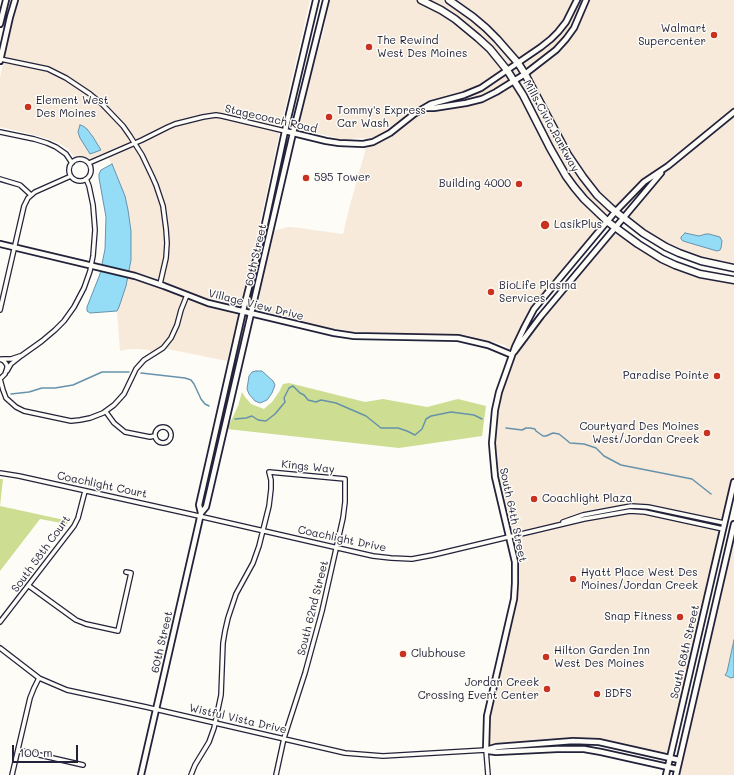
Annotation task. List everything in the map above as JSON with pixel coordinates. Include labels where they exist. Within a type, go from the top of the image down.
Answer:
[{"type":"main road","name":"Mills Civic Parkway","points":[[421,0],[455,19],[490,49],[507,70],[523,95],[566,176],[584,199],[608,222],[647,250],[676,265],[700,274],[734,280]]},
{"type":"main road","name":"Mills Civic Parkway","points":[[449,0],[486,28],[518,63],[568,156],[582,177],[622,218],[654,241],[678,253],[701,262],[734,268]]},
{"type":"street","points":[[0,24],[6,0]]},
{"type":"street","points":[[15,0],[0,60],[48,70],[70,81],[90,94],[123,126],[142,155],[156,184],[163,206],[167,243],[166,258],[160,284]]},
{"type":"street","name":"60th Street","points":[[201,514],[199,505],[316,0]]},
{"type":"street","name":"60th Street","points":[[141,775],[201,514],[206,507],[293,133],[326,0]]},
{"type":"street","name":"Stagecoach Road","points":[[89,163],[142,140],[163,128],[203,116],[213,115],[326,141],[353,144],[373,142],[380,139],[423,108],[481,88],[518,63],[558,32],[566,22],[577,0]]},
{"type":"street","points":[[423,108],[449,106],[476,100],[496,92],[525,74],[556,50],[566,39],[574,28],[586,0]]},
{"type":"street","name":"South 64th Street","points":[[486,750],[486,716],[514,599],[516,578],[515,562],[495,477],[492,455],[495,410],[499,392],[512,355],[534,309],[616,212],[644,182],[668,166],[734,112]]},
{"type":"street","points":[[0,132],[47,143],[66,154],[72,162]]},
{"type":"street","points":[[79,159],[89,163],[92,170],[91,174],[86,180],[77,181],[73,179],[69,169],[72,162],[79,159]]},
{"type":"street","name":"South 64th Street","points":[[512,355],[541,316],[622,218],[668,166]]},
{"type":"street","points":[[0,310],[24,206],[28,198],[31,195],[71,176]]},
{"type":"street","points":[[0,179],[20,185],[31,195]]},
{"type":"street","points":[[86,180],[93,205],[95,230],[93,256],[88,278],[74,307],[56,330],[11,364],[3,377],[0,379],[6,398],[16,407],[24,411],[71,421],[90,418],[106,412],[124,394],[136,369],[144,360],[162,348],[171,338],[187,295]]},
{"type":"street","name":"Village View Drive","points":[[0,244],[135,276],[208,303],[322,330],[354,336],[466,339],[488,345],[512,355]]},
{"type":"street","points":[[1,359],[5,360],[21,356]]},
{"type":"street","points":[[1,359],[7,365],[7,371]]},
{"type":"street","points":[[106,412],[114,423],[125,432],[150,437],[154,436]]},
{"type":"street","points":[[161,427],[167,428],[171,434],[170,440],[165,443],[158,442],[154,436],[156,430],[161,427]]},
{"type":"street","name":"Kings Way","points":[[263,530],[269,506],[271,489],[269,472],[345,480]]},
{"type":"street","name":"Coachlight Court","points":[[0,473],[201,514]]},
{"type":"street","name":"South 62nd Street","points":[[276,775],[284,738],[315,642],[343,518],[345,480]]},
{"type":"street","name":"South 68th Street","points":[[666,775],[734,482]]},
{"type":"street","name":"South 58th Court","points":[[0,622],[29,586],[76,522],[80,513],[85,490]]},
{"type":"street","name":"Coachlight Drive","points":[[551,527],[583,514],[631,506],[648,507],[724,523]]},
{"type":"street","name":"Coachlight Drive","points":[[201,514],[373,556],[412,559],[584,519],[630,511],[645,512],[723,529]]},
{"type":"street","name":"South 68th Street","points":[[676,775],[734,524]]},
{"type":"street","points":[[191,775],[195,765],[209,742],[216,723],[221,695],[223,643],[228,618],[236,594],[257,555],[263,530]]},
{"type":"street","points":[[29,586],[76,620],[86,624],[118,631],[131,573],[126,572]]},
{"type":"street","name":"Wistful Vista Drive","points":[[0,648],[39,678],[67,690],[345,753],[383,756],[486,750],[496,747],[585,741],[599,742],[680,760]]},
{"type":"street","points":[[12,775],[30,698],[39,678]]},
{"type":"street","name":"Wistful Vista Drive","points":[[486,750],[496,752],[584,749],[677,770]]},
{"type":"street","points":[[18,750],[83,765]]},
{"type":"street","points":[[486,750],[488,775]]},
{"type":"shaded area","points":[[19,0],[310,0],[260,223],[227,361],[163,348],[152,354],[149,350],[139,349],[120,351],[117,311],[126,286],[131,260],[131,231],[125,196],[112,165],[106,154],[92,160],[84,156],[74,157],[69,150],[59,143],[35,135],[0,127],[0,77]]},
{"type":"shaded area","points":[[330,0],[734,0],[734,268],[679,253],[615,212],[534,309],[512,354],[615,227],[675,265],[734,280],[734,482],[670,757],[598,744],[556,743],[486,750],[486,732],[514,599],[516,572],[493,455],[495,410],[512,355],[505,345],[466,335],[359,332],[323,327],[272,314],[259,308],[260,287],[274,231],[292,227],[343,234],[366,148],[366,138],[355,138],[349,141],[308,131],[303,128],[300,122],[309,81],[323,34]]},
{"type":"shaded area","points":[[734,524],[734,775],[676,775]]},
{"type":"green space","points":[[289,383],[365,402],[383,399],[427,407],[458,399],[486,406],[482,436],[399,448],[227,429],[238,406],[242,392],[251,404],[264,409],[272,402],[283,384]]},
{"type":"green space","points":[[0,479],[3,479],[0,506]]},
{"type":"green space","points":[[0,506],[69,521],[67,524],[40,519],[0,571]]},
{"type":"water","points":[[80,125],[87,129],[101,150],[90,154],[80,138],[78,132]]},
{"type":"water","points":[[112,164],[125,196],[128,210],[131,231],[131,260],[126,286],[117,311],[90,313],[87,311],[87,307],[100,274],[105,249],[106,217],[99,174],[101,170]]},
{"type":"water","points":[[685,233],[699,236],[709,234],[720,237],[722,241],[721,248],[717,251],[683,241],[681,237]]},
{"type":"water","points":[[262,371],[273,381],[275,385],[267,400],[260,403],[255,401],[247,389],[249,376],[252,372]]},
{"type":"water","points":[[734,640],[734,677],[731,678],[725,675]]},
{"type":"waterway","points":[[11,394],[29,392],[42,388],[55,388],[73,385],[102,372],[129,372]]},
{"type":"waterway","points":[[141,373],[191,380],[201,399],[209,406]]},
{"type":"waterway","points":[[235,419],[252,416],[258,420],[266,421],[275,414],[285,402],[284,398],[289,388],[293,386],[308,400],[316,402],[321,400],[336,403],[366,416],[381,428],[398,428],[415,435],[422,429],[426,419],[431,416],[451,412],[474,415],[482,419]]},
{"type":"waterway","points":[[506,428],[522,430],[526,428],[535,429],[543,436],[553,433],[559,434],[570,443],[584,444],[596,448],[604,456],[621,465],[692,479],[711,494]]},
{"type":"place","name":"Walmart Supercenter","points":[[714,35]]},
{"type":"place","name":"The Rewind West Des Moines","points":[[369,47]]},
{"type":"place","name":"Element West Des Moines","points":[[28,107]]},
{"type":"place","name":"Tommy's Express Car Wash","points":[[329,117]]},
{"type":"place","name":"595 Tower","points":[[306,178]]},
{"type":"place","name":"Building 4000","points":[[519,184]]},
{"type":"place","name":"LasikPlus","points":[[545,225]]},
{"type":"place","name":"BioLife Plasma Services","points":[[491,292]]},
{"type":"place","name":"Paradise Pointe","points":[[717,376]]},
{"type":"place","name":"Courtyard Des Moines West/Jordan Creek","points":[[707,433]]},
{"type":"place","name":"Coachlight Plaza","points":[[534,499]]},
{"type":"place","name":"Hyatt Place West Des Moines/Jordan Creek","points":[[573,579]]},
{"type":"place","name":"Snap Fitness","points":[[680,617]]},
{"type":"place","name":"Clubhouse","points":[[403,654]]},
{"type":"place","name":"Hilton Garden Inn West Des Moines","points":[[546,657]]},
{"type":"place","name":"Jordan Creek Crossing Event Center","points":[[547,689]]},
{"type":"place","name":"BDFS","points":[[597,694]]}]
